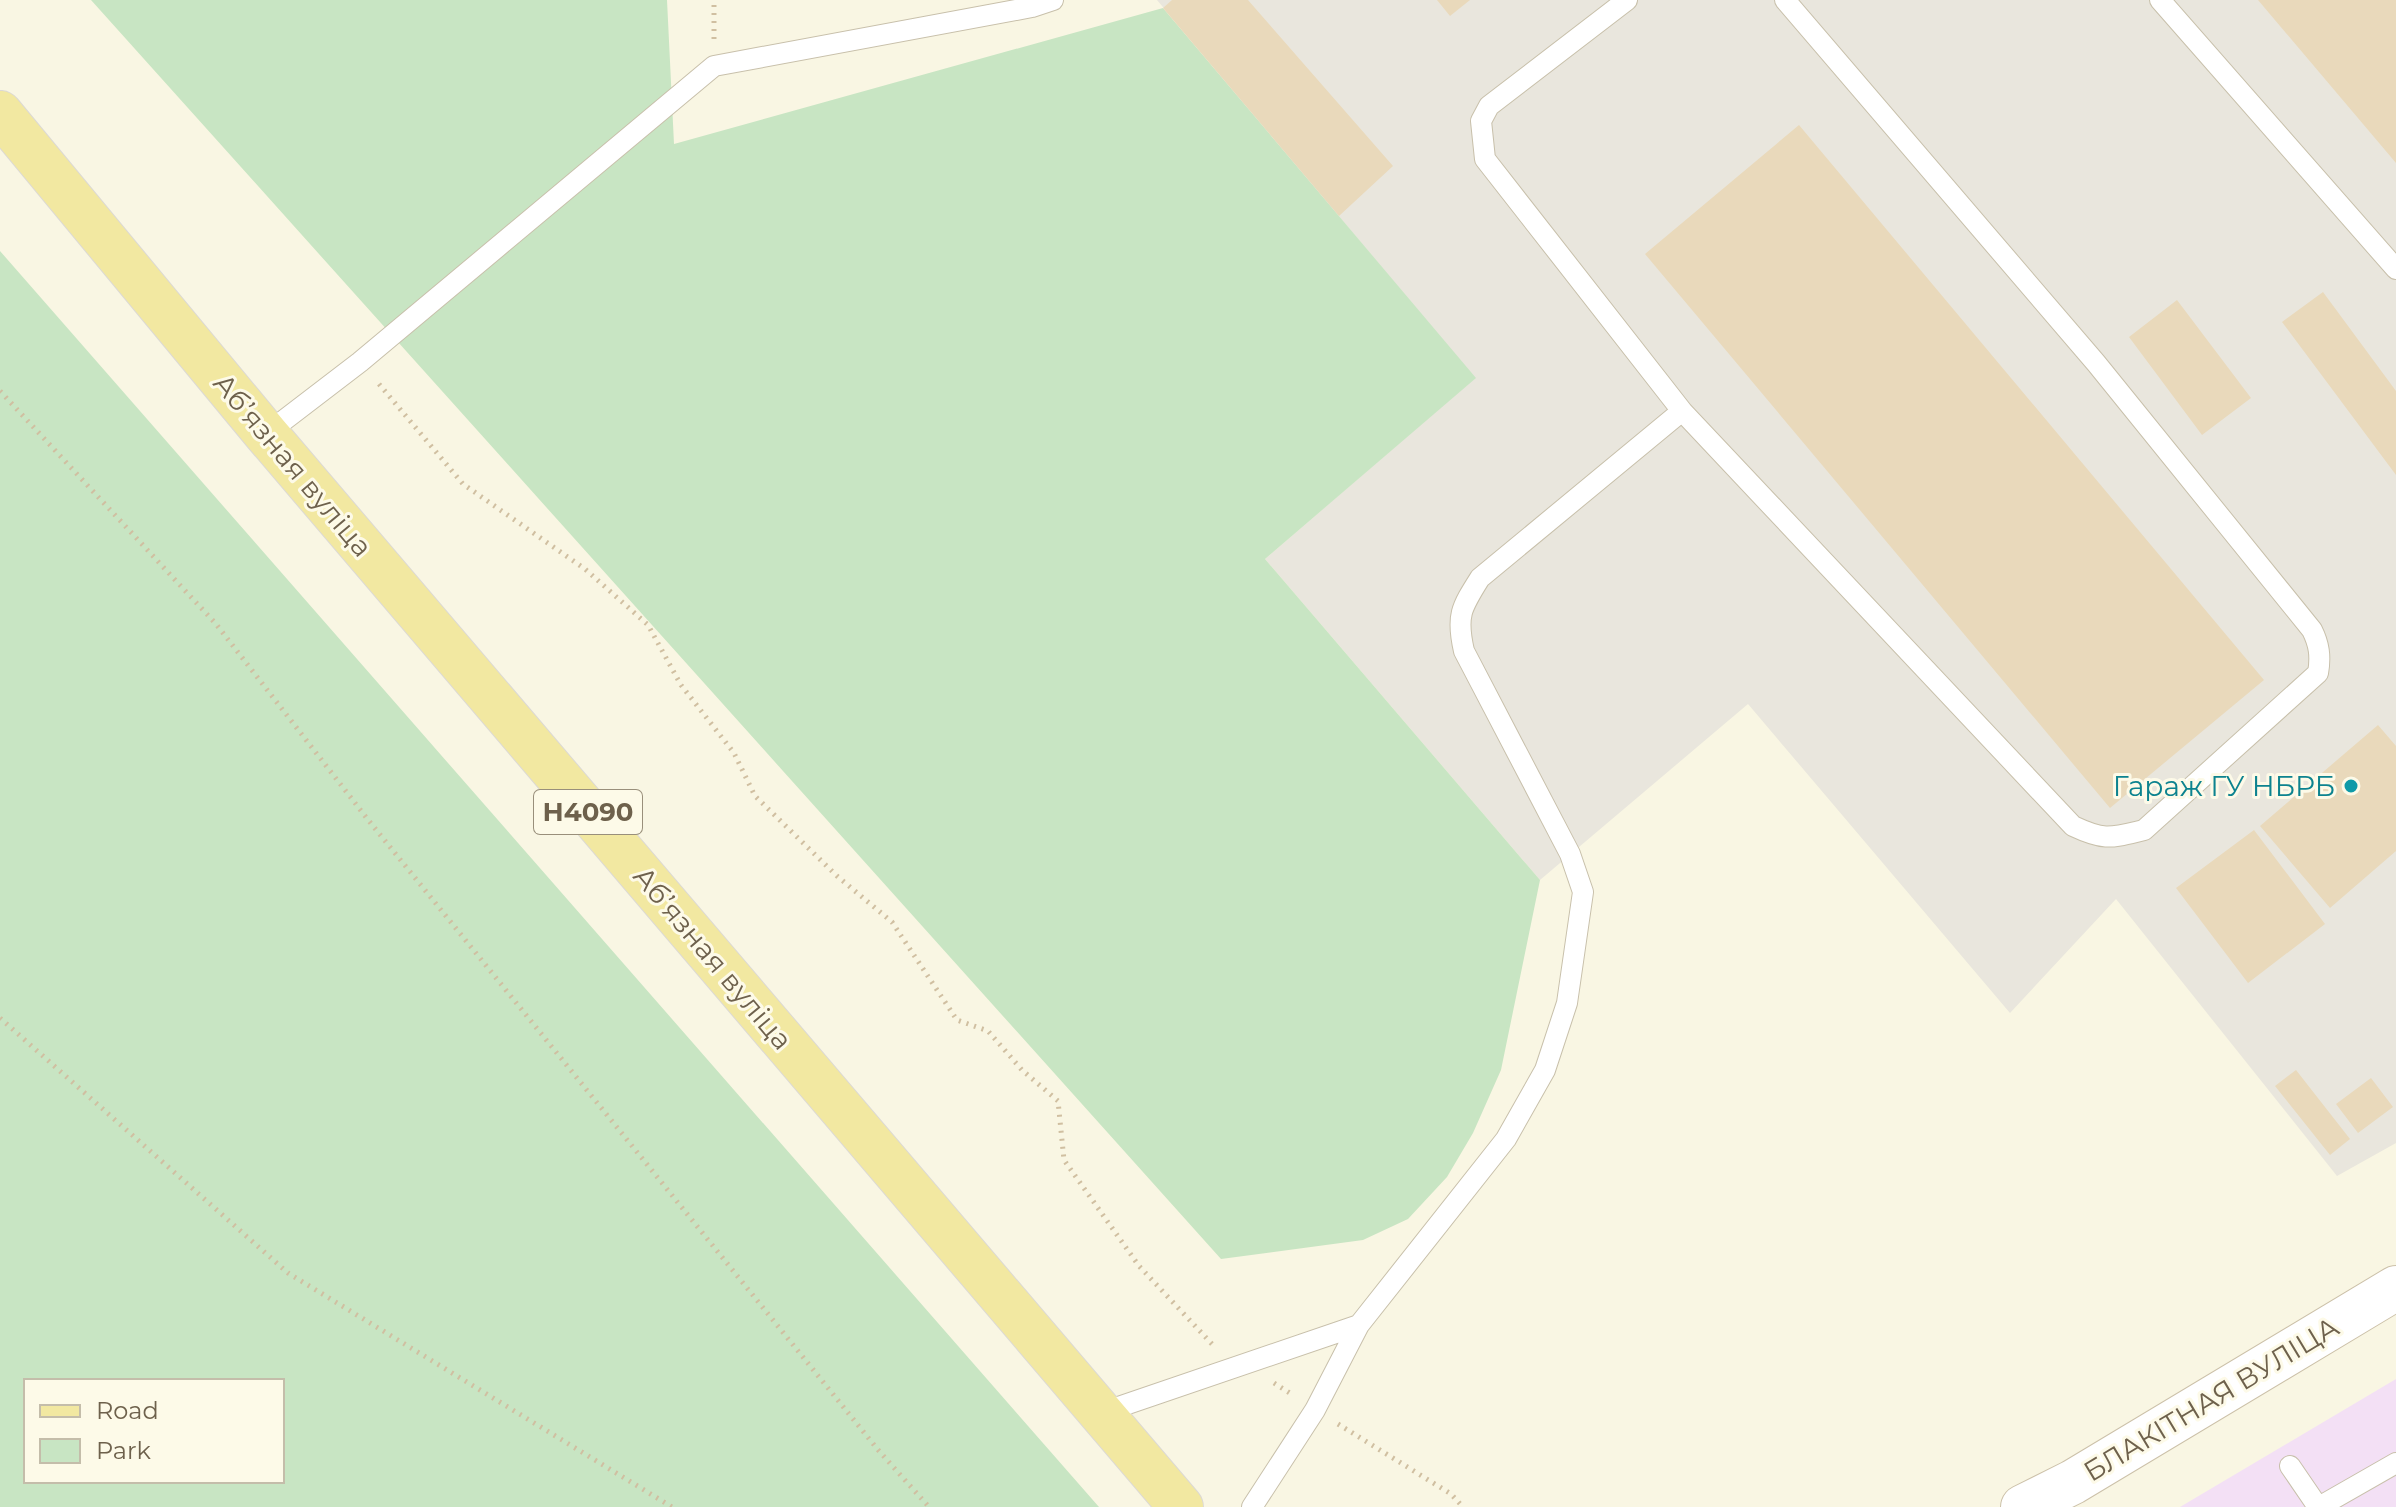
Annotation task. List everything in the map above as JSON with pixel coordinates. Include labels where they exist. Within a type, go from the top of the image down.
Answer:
[{"type":"main road","name":"Абʼязная вуліца","points":[[0,113],[266,434],[1181,1507]]},
{"type":"street","name":"БЛАКІТНАЯ ВУЛІЦА","points":[[2023,1507],[2073,1482],[2396,1288]]},
{"type":"lane","points":[[266,434],[360,362],[714,66],[1032,7],[1053,0]]},
{"type":"lane","points":[[1627,0],[1489,106],[1481,121],[1485,159],[1682,411],[2073,826],[2097,837],[2144,830],[2318,673],[2318,642],[2312,630],[2096,363],[1785,0]]},
{"type":"lane","points":[[2160,0],[2396,269]]},
{"type":"lane","points":[[1252,1507],[1315,1410],[1359,1325],[1506,1139],[1545,1070],[1567,1003],[1583,892],[1570,854],[1464,651],[1459,626],[1464,603],[1480,578],[1682,411]]},
{"type":"lane","points":[[1101,1413],[1359,1325]]},
{"type":"lane","points":[[2290,1466],[2318,1507],[2396,1463]]},
{"type":"path","points":[[360,362],[463,484],[585,569],[648,625],[681,685],[734,753],[755,796],[837,876],[892,922],[957,1020],[988,1031],[1022,1070],[1058,1101],[1064,1160],[1139,1266],[1207,1341],[1451,1494],[1463,1507]]},
{"type":"path","points":[[0,391],[216,624],[378,834],[879,1451],[929,1507]]},
{"type":"path","points":[[0,1018],[288,1273],[672,1507]]},
{"type":"shaded area","points":[[1157,0],[2396,0],[2396,1143],[2337,1176],[2116,899],[2010,1013],[1748,704],[1540,880],[1265,559],[1475,378]]},
{"type":"shaded area","points":[[2396,1379],[2396,1507],[2180,1507]]},
{"type":"green space","points":[[91,0],[667,0],[674,144],[1163,8],[1476,378],[1265,559],[1540,880],[1501,1070],[1473,1133],[1447,1177],[1408,1219],[1363,1240],[1221,1259]]},
{"type":"green space","points":[[0,251],[1099,1507],[0,1507]]},
{"type":"building","points":[[1172,0],[1248,0],[1393,166],[1339,216],[1163,8]]},
{"type":"building","points":[[1437,0],[1470,0],[1450,16]]},
{"type":"building","points":[[2258,0],[2396,0],[2396,163]]},
{"type":"building","points":[[1799,125],[2264,680],[2110,808],[1645,254]]},
{"type":"building","points":[[2323,292],[2396,391],[2396,475],[2282,322]]},
{"type":"building","points":[[2177,300],[2251,398],[2202,435],[2129,337]]},
{"type":"building","name":"Гараж ГУ НБРБ","points":[[2378,725],[2396,746],[2396,851],[2330,908],[2260,826]]},
{"type":"building","points":[[2254,830],[2325,924],[2248,983],[2176,888]]},
{"type":"building","points":[[2296,1070],[2350,1139],[2330,1155],[2275,1086]]},
{"type":"building","points":[[2371,1078],[2393,1107],[2358,1133],[2336,1104]]},
{"type":"place","name":"Гараж ГУ НБРБ","points":[[2351,786]]}]
